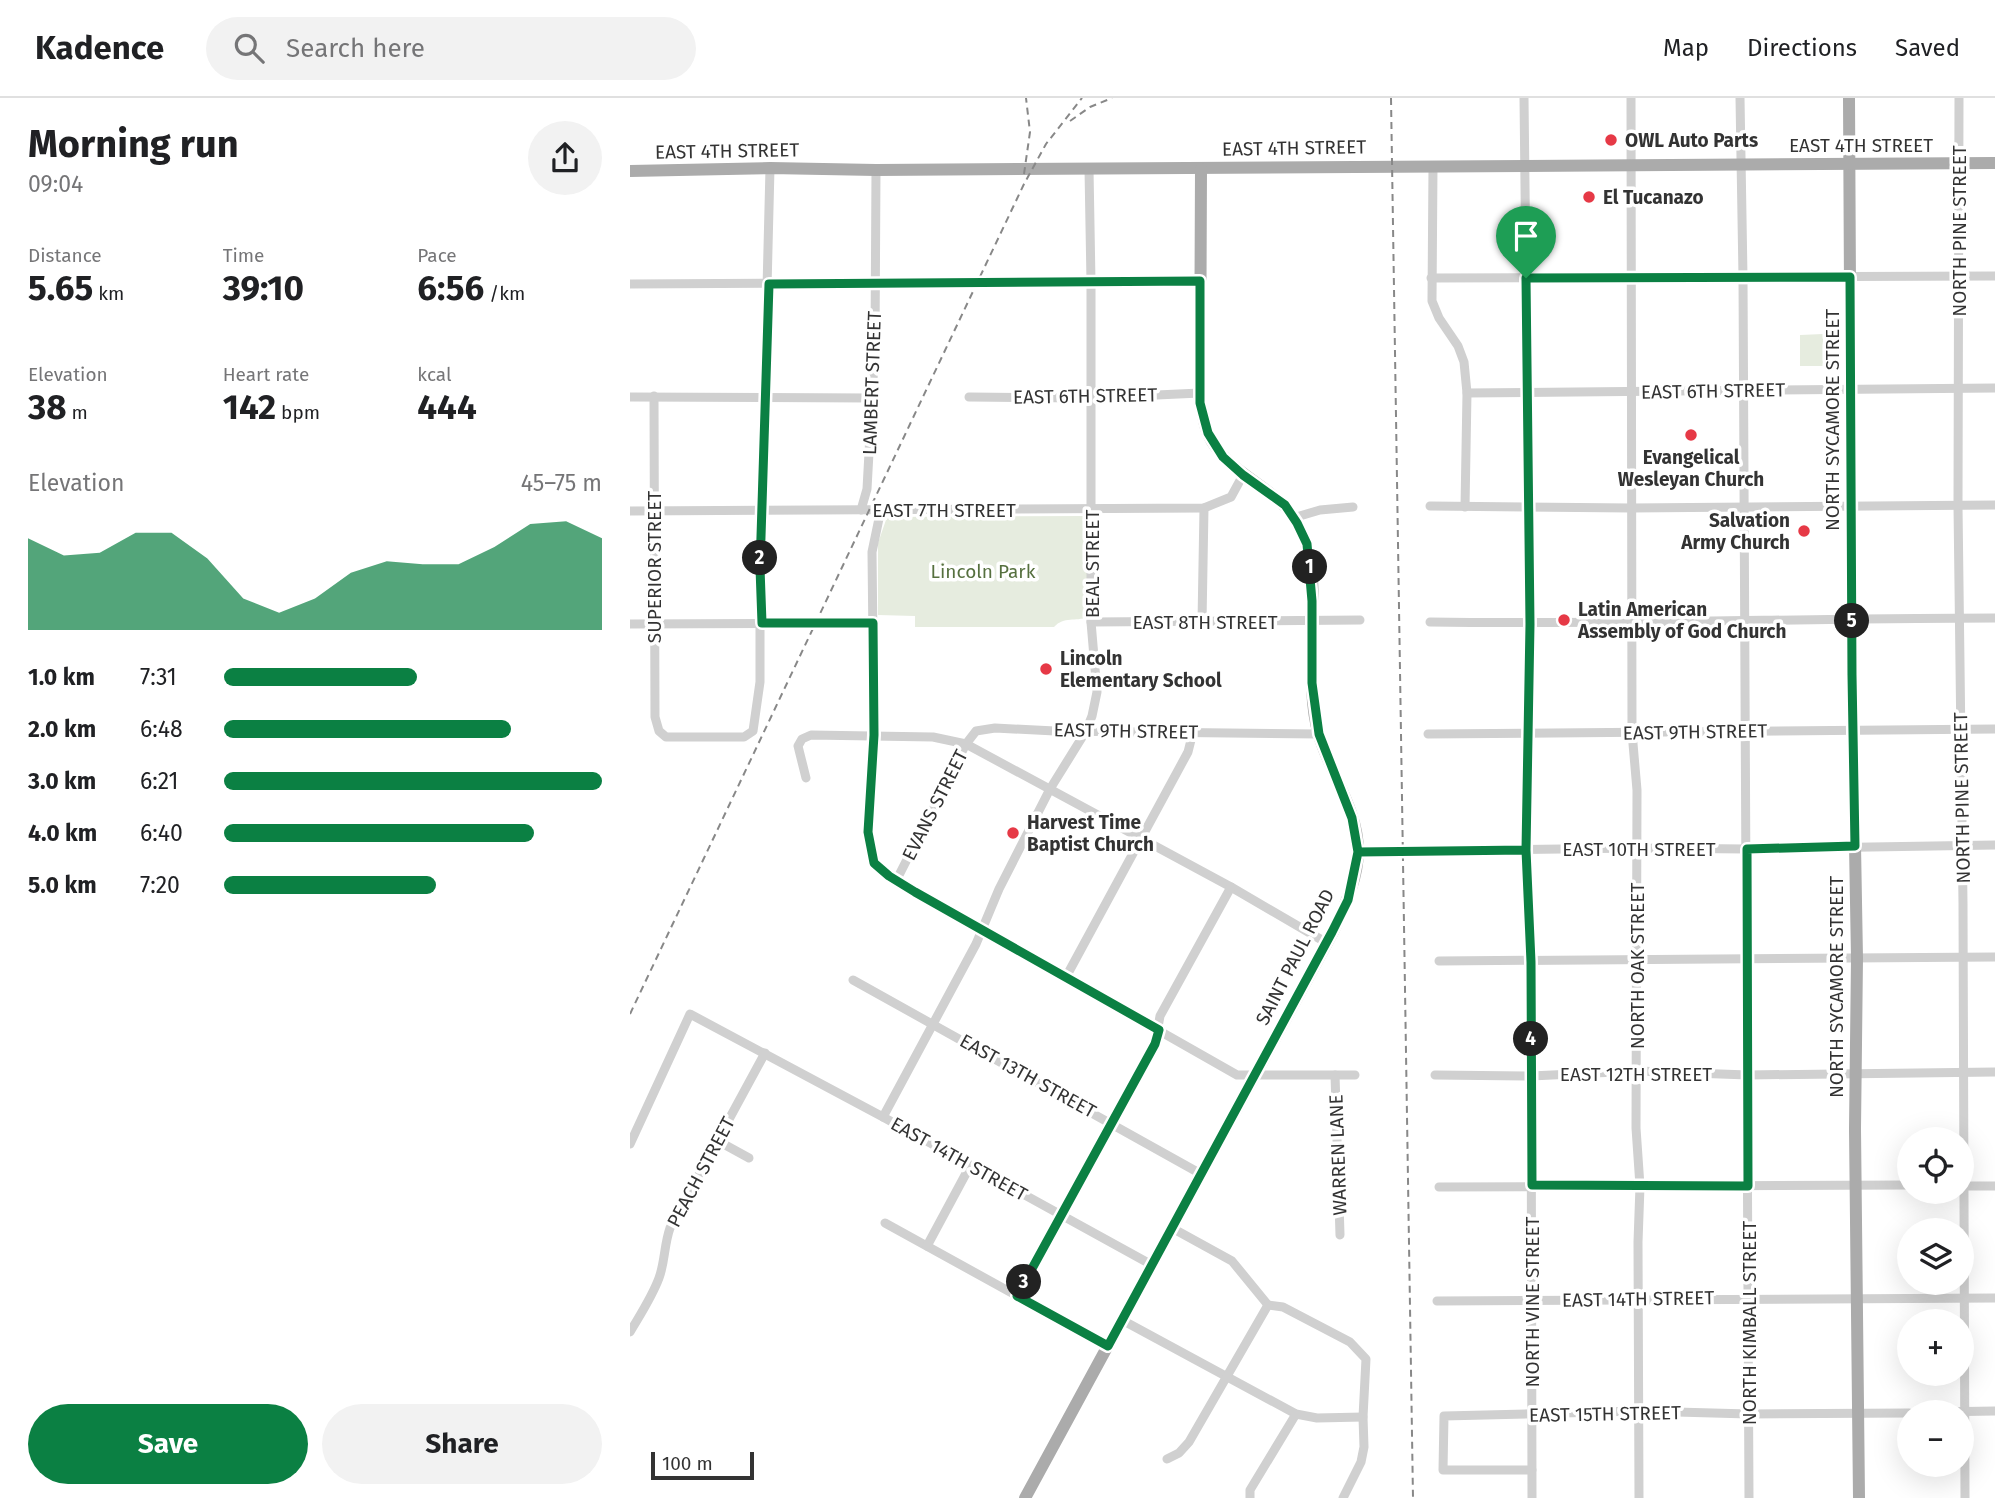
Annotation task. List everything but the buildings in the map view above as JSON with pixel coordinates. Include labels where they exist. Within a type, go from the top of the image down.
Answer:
[{"type":"main road","name":"NORTH SYCAMORE STREET","points":[[1849,98],[1857,958],[1858,1498]]},
{"type":"main road","name":"EAST 4TH STREET","points":[[630,171],[770,168],[1200,169],[1995,163]]},
{"type":"main road","name":"SAINT PAUL ROAD","points":[[1026,1498],[1327,943],[1348,900],[1358,852],[1352,818],[1319,734],[1312,683],[1312,621],[1307,544],[1285,505],[1223,457],[1208,433],[1200,394],[1200,169]]},
{"type":"street","name":"NORTH VINE STREET","points":[[1524,98],[1530,624],[1526,850],[1531,962],[1532,1498]]},
{"type":"street","name":"NORTH OAK STREET","points":[[1631,98],[1632,732],[1637,790],[1636,1128],[1640,1186],[1639,1498]]},
{"type":"street","name":"NORTH KIMBALL STREET","points":[[1740,98],[1748,959],[1749,1498]]},
{"type":"street","name":"NORTH PINE STREET","points":[[1959,98],[1958,506],[1964,1127]]},
{"type":"street","points":[[1433,166],[1432,301],[1443,325],[1458,346],[1464,362],[1467,393],[1465,507]]},
{"type":"street","points":[[762,623],[770,168]]},
{"type":"street","name":"BEAL STREET","points":[[883,1117],[976,944],[999,889],[1050,789],[1086,731],[1097,692],[1091,622],[1089,169]]},
{"type":"street","name":"LAMBERT STREET","points":[[862,510],[867,489],[872,398],[876,170]]},
{"type":"street","points":[[1431,278],[1995,276]]},
{"type":"street","points":[[630,284],[1200,281]]},
{"type":"street","name":"EAST 6TH STREET","points":[[1467,393],[1995,388]]},
{"type":"street","name":"EAST 6TH STREET","points":[[969,397],[1092,398],[1200,394]]},
{"type":"street","name":"SUPERIOR STREET","points":[[654,396],[653,624],[655,717],[659,731],[666,737],[744,737],[753,731],[760,681],[762,623]]},
{"type":"street","points":[[630,397],[872,398]]},
{"type":"street","name":"EAST 7TH STREET","points":[[630,511],[1204,508],[1231,497],[1243,475]]},
{"type":"street","points":[[1430,506],[1745,508],[1995,505]]},
{"type":"street","points":[[1293,518],[1320,510],[1353,507]]},
{"type":"street","points":[[1202,622],[1204,508]]},
{"type":"street","points":[[881,509],[872,552],[874,735],[868,832],[874,863],[896,881],[1237,1075],[1355,1075]]},
{"type":"street","points":[[1430,622],[1530,624],[1745,619],[1995,618]]},
{"type":"street","name":"EAST 8TH STREET","points":[[1091,622],[1360,620]]},
{"type":"street","points":[[630,624],[873,623]]},
{"type":"street","name":"EAST 9TH STREET","points":[[976,731],[995,728],[1319,734]]},
{"type":"street","name":"EAST 9TH STREET","points":[[1429,734],[1995,729]]},
{"type":"street","name":"EVANS STREET","points":[[896,881],[966,744],[976,731]]},
{"type":"street","points":[[1066,977],[1188,752],[1193,732]]},
{"type":"street","points":[[806,778],[798,746],[802,739],[811,735],[933,737],[966,744],[1231,887],[1327,943]]},
{"type":"street","name":"EAST 10TH STREET","points":[[1358,852],[1995,845]]},
{"type":"street","points":[[1017,1296],[1155,1044],[1160,1016],[1231,887]]},
{"type":"street","points":[[1439,961],[1995,957]]},
{"type":"street","name":"EAST 13TH STREET","points":[[853,980],[1202,1174]]},
{"type":"street","name":"EAST 14TH STREET","points":[[630,1144],[690,1014],[1152,1265]]},
{"type":"street","name":"PEACH STREET","points":[[630,1332],[659,1278],[664,1244],[670,1228],[765,1053]]},
{"type":"street","name":"EAST 12TH STREET","points":[[1435,1075],[1531,1076],[1637,1071],[1748,1075],[1995,1072]]},
{"type":"street","name":"WARREN LANE","points":[[1335,1075],[1340,1236]]},
{"type":"street","points":[[718,1141],[749,1158]]},
{"type":"street","points":[[927,1246],[970,1166]]},
{"type":"street","points":[[1439,1187],[1897,1185]]},
{"type":"street","points":[[1974,1186],[1995,1186]]},
{"type":"street","name":"NORTH PINE STREET","points":[[1963,1204],[1966,1400]]},
{"type":"street","points":[[886,1223],[1108,1346]]},
{"type":"street","points":[[1172,1228],[1232,1261],[1268,1305],[1283,1307],[1350,1342],[1366,1359],[1364,1447],[1361,1462],[1343,1498]]},
{"type":"street","name":"EAST 14TH STREET","points":[[1437,1301],[1995,1298]]},
{"type":"street","points":[[1167,1459],[1179,1453],[1189,1442],[1268,1305]]},
{"type":"street","points":[[1122,1320],[1296,1414],[1317,1418],[1363,1417]]},
{"type":"street","name":"EAST 15TH STREET","points":[[1532,1470],[1443,1470],[1444,1416],[1640,1411],[1749,1414],[1897,1413]]},
{"type":"street","points":[[1974,1412],[1995,1411]]},
{"type":"street","points":[[1250,1498],[1250,1490],[1296,1414]]},
{"type":"street","name":"NORTH PINE STREET","points":[[1965,1477],[1965,1498]]},
{"type":"green space","points":[[1823,334],[1823,366],[1800,366],[1800,335]]},
{"type":"green space","name":"Lincoln Park","points":[[887,517],[1088,518],[1087,617],[1066,620],[1054,627],[915,627],[915,616],[878,615],[878,543]]},
{"type":"railway","points":[[1024,174],[1030,132],[1026,98]]},
{"type":"railway","points":[[630,1014],[1024,184],[1046,144],[1082,98]]},
{"type":"railway","points":[[1070,121],[1090,107],[1112,98]]},
{"type":"railway","points":[[1391,98],[1413,1498]]},
{"type":"place","name":"OWL Auto Parts","points":[[1611,140]]},
{"type":"place","name":"El Tucanazo","points":[[1589,197]]},
{"type":"place","name":"Evangelical Wesleyan Church","points":[[1691,435]]},
{"type":"place","name":"Salvation Army Church","points":[[1804,531]]},
{"type":"place","name":"Latin American Assembly of God Church","points":[[1564,620]]},
{"type":"place","name":"Lincoln Elementary School","points":[[1046,669]]},
{"type":"place","name":"Harvest Time Baptist Church","points":[[1013,833]]},
{"type":"route","points":[[1526,278],[1530,624],[1526,850],[1358,852],[1352,818],[1319,734],[1312,683],[1312,601],[1307,544],[1285,505],[1223,457],[1208,433],[1200,403],[1200,281],[769,284],[760,568],[762,623],[873,623],[874,735],[868,832],[874,863],[915,892],[1159,1030],[1155,1044],[1017,1296],[1108,1346],[1332,932],[1348,900],[1358,852],[1427,850],[1526,850],[1531,962],[1532,1185],[1748,1186],[1747,849],[1855,846],[1850,277],[1526,278]]}]
